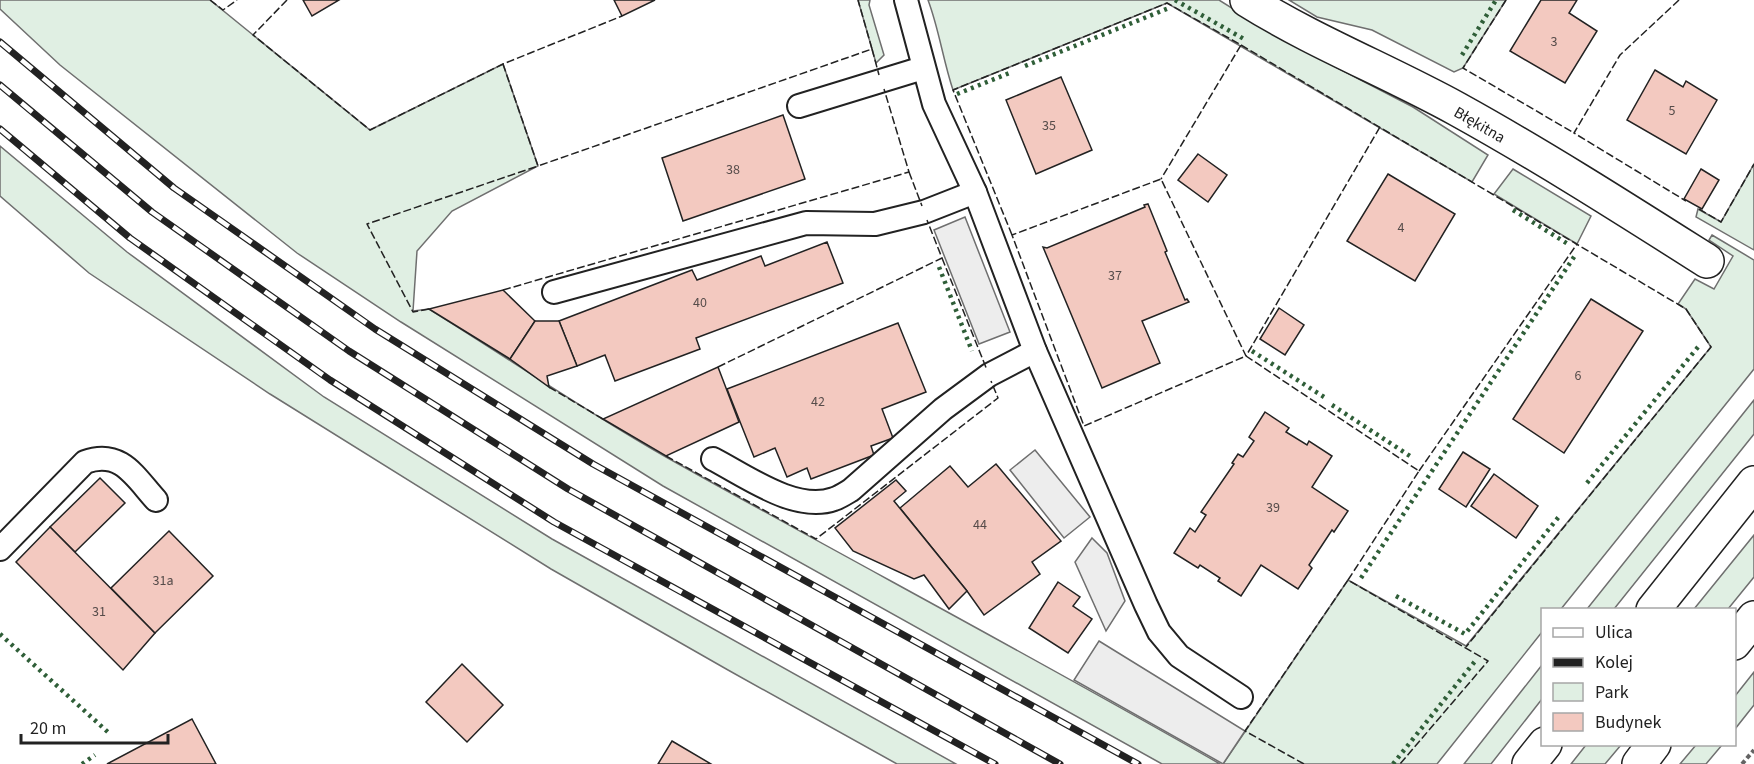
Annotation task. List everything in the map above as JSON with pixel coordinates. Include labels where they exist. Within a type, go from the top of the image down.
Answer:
[{"type":"street","name":"Błękitna","points":[[1247,0],[1286,23],[1457,109],[1707,261]]},
{"type":"street","points":[[1654,608],[1754,483]]},
{"type":"street","points":[[1736,640],[1754,618]]},
{"type":"street","points":[[1529,764],[1543,746]]},
{"type":"street","points":[[1638,764],[1652,746]]},
{"type":"lane","points":[[906,0],[934,104],[975,192],[1035,351],[1159,632],[1179,656],[1240,697]]},
{"type":"lane","points":[[799,105],[923,68]]},
{"type":"lane","points":[[554,292],[806,224],[875,224],[924,212],[975,192]]},
{"type":"lane","points":[[713,459],[791,499],[818,502],[833,499],[851,490],[943,409],[989,375],[1035,351]]},
{"type":"lane","points":[[0,549],[85,462],[97,457],[121,462],[156,500]]},
{"type":"path","points":[[1742,764],[1754,750]]},
{"type":"green space","points":[[0,0],[210,0],[370,130],[503,64],[538,166],[452,211],[417,251],[413,311],[429,309],[576,403],[666,457],[1220,764],[1162,764],[663,486],[401,322],[297,253],[60,65],[0,9]]},
{"type":"green space","points":[[858,0],[870,0],[869,5],[884,55],[876,63]]},
{"type":"green space","points":[[928,0],[1219,0],[1278,37],[1413,107],[1488,155],[1472,182],[1167,3],[953,90]]},
{"type":"green space","points":[[1289,0],[1506,0],[1463,68],[1454,72],[1372,30],[1317,17]]},
{"type":"green space","points":[[0,146],[127,252],[324,397],[552,539],[956,764],[897,764],[551,569],[270,394],[89,273],[0,196]]},
{"type":"green space","points":[[1754,164],[1754,250],[1696,217],[1698,209],[1721,222]]},
{"type":"green space","points":[[1513,169],[1591,216],[1577,244],[1494,194]]},
{"type":"green space","points":[[1712,235],[1754,260],[1754,369],[1562,608],[1541,608],[1541,633],[1437,764],[1223,764],[1348,580],[1466,646],[1711,347],[1686,309],[1678,304],[1695,279],[1714,289],[1733,256],[1709,240]]},
{"type":"green space","points":[[1754,400],[1754,434],[1615,608],[1588,608]]},
{"type":"green space","points":[[1754,535],[1754,577],[1729,608],[1695,608]]},
{"type":"green space","points":[[1541,666],[1541,700],[1491,764],[1464,764]]},
{"type":"green space","points":[[1754,672],[1754,705],[1736,728],[1736,695]]},
{"type":"green space","points":[[1585,746],[1620,746],[1605,764],[1571,764]]},
{"type":"green space","points":[[1695,746],[1721,746],[1706,764],[1680,764]]},
{"type":"shaded area","points":[[965,217],[1010,332],[979,344],[934,230]]},
{"type":"shaded area","points":[[1035,450],[1090,517],[1064,538],[1010,470]]},
{"type":"shaded area","points":[[1092,538],[1107,553],[1125,601],[1106,631],[1075,562]]},
{"type":"shaded area","points":[[1099,641],[1245,731],[1223,764],[1074,680]]},
{"type":"building","points":[[303,0],[339,0],[312,16]]},
{"type":"building","points":[[614,0],[655,0],[622,16]]},
{"type":"building","points":[[1541,0],[1577,0],[1569,13],[1597,31],[1565,83],[1510,51]]},
{"type":"building","points":[[1655,70],[1683,87],[1686,81],[1717,100],[1686,154],[1627,120]]},
{"type":"building","points":[[1061,77],[1092,150],[1036,174],[1006,100]]},
{"type":"building","points":[[783,115],[805,179],[683,221],[662,158]]},
{"type":"building","points":[[1198,154],[1227,175],[1208,202],[1178,180]]},
{"type":"building","points":[[1701,169],[1719,180],[1702,209],[1684,199]]},
{"type":"building","points":[[1388,174],[1455,214],[1415,281],[1347,241]]},
{"type":"building","points":[[1148,204],[1185,300],[1189,302],[1142,321],[1160,363],[1102,388],[1043,247],[1047,248]]},
{"type":"building","points":[[827,242],[843,283],[696,338],[700,349],[615,381],[605,355],[577,366],[559,321],[692,270],[697,280],[761,256],[765,266]]},
{"type":"building","points":[[503,290],[535,321],[510,359],[429,309]]},
{"type":"building","points":[[1591,299],[1643,331],[1564,453],[1513,419]]},
{"type":"building","points":[[1279,308],[1304,325],[1285,355],[1260,339]]},
{"type":"building","points":[[535,321],[559,321],[577,366],[547,376],[549,387],[510,359]]},
{"type":"building","points":[[898,323],[926,392],[882,409],[893,438],[871,446],[874,455],[811,479],[807,468],[787,477],[775,448],[754,457],[727,389]]},
{"type":"building","points":[[718,367],[739,422],[666,456],[603,419]]},
{"type":"building","points":[[1265,412],[1289,428],[1286,432],[1307,445],[1309,441],[1332,456],[1312,487],[1348,511],[1334,532],[1332,530],[1309,565],[1312,568],[1298,589],[1261,565],[1241,596],[1218,581],[1220,578],[1200,565],[1198,568],[1174,553],[1190,528],[1195,532],[1206,515],[1201,512],[1234,464],[1232,463],[1238,454],[1243,457],[1254,441],[1249,437]]},
{"type":"building","points":[[1463,452],[1490,469],[1466,507],[1439,489]]},
{"type":"building","points":[[996,464],[1061,541],[1032,562],[1040,574],[984,615],[900,508],[950,466],[968,487]]},
{"type":"building","points":[[1494,474],[1538,506],[1516,538],[1471,506]]},
{"type":"building","points":[[100,478],[125,503],[75,552],[50,527]]},
{"type":"building","points":[[896,480],[906,491],[894,501],[967,591],[949,609],[924,575],[914,579],[853,551],[835,528]]},
{"type":"building","points":[[50,527],[155,633],[123,670],[16,562]]},
{"type":"building","points":[[169,531],[213,576],[155,633],[111,588]]},
{"type":"building","points":[[1058,582],[1080,597],[1073,606],[1092,619],[1068,653],[1029,628]]},
{"type":"building","points":[[462,664],[503,705],[467,742],[426,702]]},
{"type":"building","points":[[192,719],[216,764],[107,764]]},
{"type":"building","points":[[672,741],[711,764],[658,764]]},
{"type":"railway","points":[[0,42],[174,188],[375,329],[593,464],[1138,764]]},
{"type":"railway","points":[[0,85],[152,212],[349,351],[568,489],[1060,764]]},
{"type":"railway","points":[[0,129],[130,238],[330,380],[554,522],[995,764]]},
{"type":"hedge","points":[[1175,0],[1244,39]]},
{"type":"hedge","points":[[1462,55],[1496,0]]},
{"type":"hedge","points":[[1025,66],[1169,8]]},
{"type":"hedge","points":[[957,94],[1012,72]]},
{"type":"hedge","points":[[1513,210],[1568,244]]},
{"type":"hedge","points":[[1361,578],[1576,254]]},
{"type":"hedge","points":[[939,267],[972,351]]},
{"type":"hedge","points":[[1587,483],[1698,347]]},
{"type":"hedge","points":[[1252,351],[1324,397]]},
{"type":"hedge","points":[[1332,405],[1413,458]]},
{"type":"hedge","points":[[1396,596],[1465,634],[1561,514]]},
{"type":"hedge","points":[[0,634],[110,734]]},
{"type":"hedge","points":[[1393,764],[1476,660]]},
{"type":"hedge","points":[[82,764],[95,755]]},
{"type":"fence","points":[[210,0],[223,10],[237,0]]},
{"type":"fence","points":[[287,0],[253,35],[370,130],[503,64],[622,16]]},
{"type":"fence","points":[[503,64],[538,166],[872,49],[858,0]]},
{"type":"fence","points":[[1506,0],[1463,68],[1574,133]]},
{"type":"fence","points":[[1679,0],[1620,55],[1574,133],[1686,201]]},
{"type":"fence","points":[[1012,235],[953,90],[1167,3],[1241,45],[1161,179]]},
{"type":"fence","points":[[1241,45],[1686,309],[1711,347],[1466,647]]},
{"type":"fence","points":[[872,49],[879,75]]},
{"type":"fence","points":[[503,290],[909,172],[884,89]]},
{"type":"fence","points":[[1348,580],[1419,471],[1246,356],[1084,426],[1012,235],[1161,179],[1246,356],[1380,127]]},
{"type":"fence","points":[[1699,209],[1721,222],[1754,164]]},
{"type":"fence","points":[[429,309],[413,312],[367,224],[538,166]]},
{"type":"fence","points":[[909,172],[922,206]]},
{"type":"fence","points":[[718,367],[942,258],[927,220]]},
{"type":"fence","points":[[1419,471],[1577,244]]},
{"type":"fence","points":[[942,258],[987,370]]},
{"type":"fence","points":[[666,456],[816,539],[998,398],[991,381]]},
{"type":"fence","points":[[549,387],[603,419]]},
{"type":"fence","points":[[1304,764],[1245,731],[1348,580],[1488,661],[1400,764]]}]
